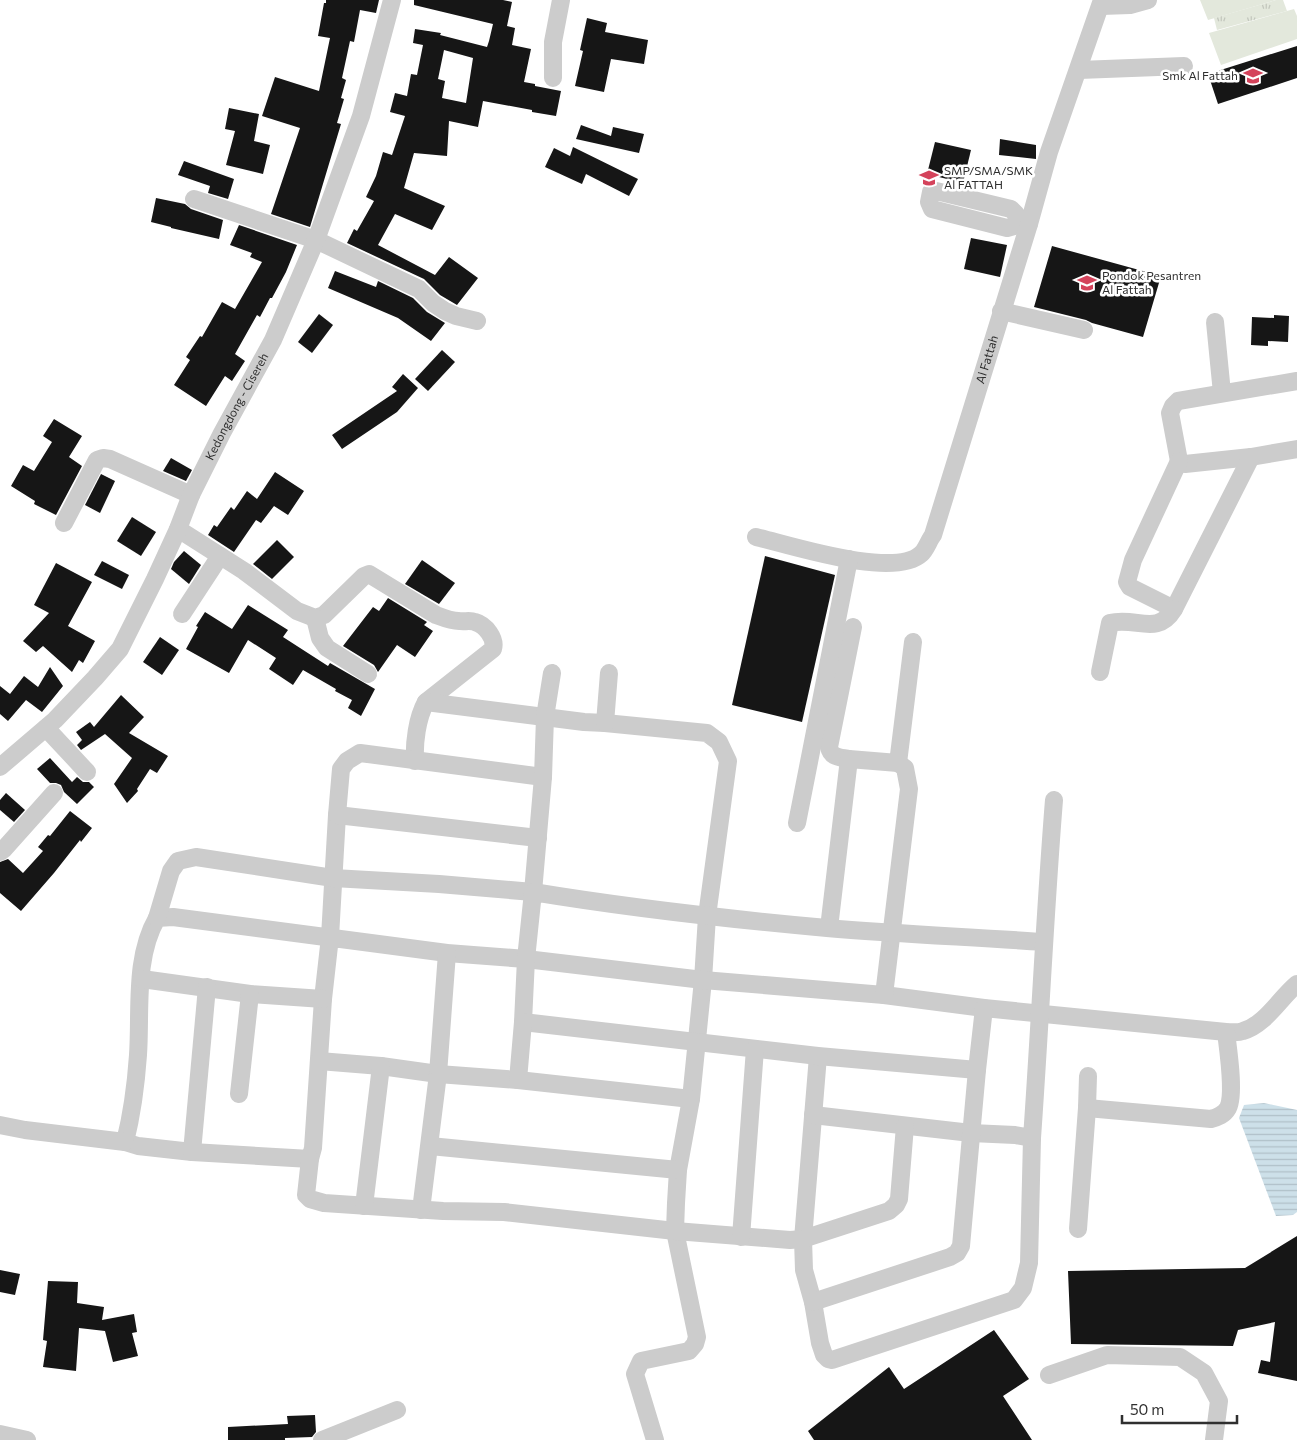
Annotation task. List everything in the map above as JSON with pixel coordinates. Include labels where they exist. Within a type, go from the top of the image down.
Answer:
[{"type":"street","name":"Kedongdong - Cisereh","points":[[0,767],[46,728],[96,678],[120,650],[178,529],[191,495],[222,433],[273,340],[316,240],[361,116],[392,0]]},
{"type":"street","points":[[554,78],[553,42],[561,0]]},
{"type":"street","points":[[1101,3],[1130,5],[1148,0]]},
{"type":"street","name":"Al Fattah","points":[[756,537],[876,564],[904,562],[921,554],[932,534],[1002,311],[1024,223],[1101,3]]},
{"type":"street","points":[[1079,70],[1184,66]]},
{"type":"street","points":[[194,199],[316,240],[419,289],[433,303],[445,311],[477,321]]},
{"type":"street","points":[[1002,311],[1084,330]]},
{"type":"street","points":[[1215,322],[1222,392]]},
{"type":"street","points":[[1174,609],[1130,588],[1127,582],[1133,560],[1179,460],[1170,413],[1173,406],[1178,401],[1297,380]]},
{"type":"street","points":[[1179,460],[1185,464],[1196,464],[1297,449]]},
{"type":"street","points":[[1100,672],[1110,623],[1118,621],[1155,624],[1163,622],[1169,617],[1251,457]]},
{"type":"street","points":[[64,523],[97,460],[103,458],[110,459],[191,495]]},
{"type":"street","points":[[178,529],[244,571],[297,611],[315,618],[324,615],[364,576],[369,574],[436,615],[452,620],[474,621],[481,625],[492,638],[494,642],[493,649],[426,702],[422,709],[414,748],[415,761]]},
{"type":"street","points":[[182,614],[220,556]]},
{"type":"street","points":[[797,823],[849,559]]},
{"type":"street","points":[[315,618],[320,638],[326,648],[368,674]]},
{"type":"street","points":[[853,627],[829,747],[835,756],[898,763],[905,768],[909,789],[884,995]]},
{"type":"street","points":[[898,763],[913,642]]},
{"type":"street","points":[[518,1080],[526,959],[543,777],[545,717],[552,673]]},
{"type":"street","points":[[605,723],[609,673]]},
{"type":"street","points":[[426,702],[584,722],[707,733],[719,742],[728,761],[707,916],[704,980],[692,1100],[678,1170],[675,1231],[697,1337],[695,1344],[689,1351],[641,1361],[635,1374],[655,1440]]},
{"type":"street","points":[[46,728],[87,772]]},
{"type":"street","points":[[543,777],[360,753],[347,761],[341,769],[313,1148],[306,1195],[310,1199],[324,1203],[421,1210],[504,1212],[741,1237],[803,1239],[890,1211],[896,1206],[899,1199],[905,1126]]},
{"type":"street","points":[[829,928],[849,759]]},
{"type":"street","points":[[0,852],[4,850],[54,793]]},
{"type":"street","points":[[818,1056],[803,1239],[804,1270],[824,1355],[832,1360],[1014,1300],[1023,1288],[1029,1263],[1032,1138],[1041,1013],[1043,942],[1054,800]]},
{"type":"street","points":[[337,815],[538,838]]},
{"type":"street","points":[[125,1142],[130,1123],[138,1055],[143,961],[151,929],[157,918],[170,871],[178,862],[185,859],[196,857],[333,878],[533,892],[587,901],[707,916],[829,928],[1043,942]]},
{"type":"street","points":[[157,918],[173,917],[446,953],[526,959],[704,980],[884,995],[984,1008],[1226,1032],[1242,1031],[1261,1022],[1287,992],[1297,984]]},
{"type":"street","points":[[421,1210],[438,1074],[446,953]]},
{"type":"street","points":[[142,979],[250,994],[323,999]]},
{"type":"street","points":[[192,1152],[208,987]]},
{"type":"street","points":[[238,1094],[250,994]]},
{"type":"street","points":[[812,1302],[950,1257],[957,1253],[961,1246],[963,1230],[976,1070],[984,1008]]},
{"type":"street","points":[[523,1022],[818,1056],[976,1070]]},
{"type":"street","points":[[1087,1108],[1211,1119],[1221,1116],[1228,1108],[1230,1100],[1230,1069],[1226,1032]]},
{"type":"street","points":[[741,1237],[755,1049]]},
{"type":"street","points":[[319,1061],[381,1066],[438,1074],[518,1080],[692,1100]]},
{"type":"street","points":[[364,1206],[381,1066]]},
{"type":"street","points":[[1078,1229],[1088,1076]]},
{"type":"street","points":[[813,1115],[971,1134],[1015,1135],[1032,1138]]},
{"type":"street","points":[[0,1125],[25,1130],[125,1142],[138,1146],[192,1152],[310,1159]]},
{"type":"street","points":[[430,1146],[678,1170]]},
{"type":"street","points":[[1049,1375],[1107,1355],[1180,1357],[1204,1373],[1219,1400],[1214,1440]]},
{"type":"street","points":[[322,1440],[397,1410]]},
{"type":"street","points":[[0,1434],[27,1440]]},
{"type":"green space","points":[[1200,0],[1276,0],[1208,20]]},
{"type":"green space","points":[[1276,0],[1283,0],[1287,11],[1217,30],[1214,18]]},
{"type":"green space","points":[[1294,9],[1297,16],[1297,39],[1221,65],[1209,33]]},
{"type":"shaded area","points":[[1264,1103],[1297,1110],[1297,1212],[1293,1215],[1276,1216],[1239,1118],[1244,1105]]},
{"type":"building","points":[[326,0],[379,0],[376,13],[360,10],[354,42],[350,41],[342,78],[346,80],[341,98],[344,99],[337,123],[341,124],[310,227],[271,214],[300,128],[262,116],[275,77],[319,91],[330,38],[318,36]]},
{"type":"building","points":[[414,0],[503,0],[512,2],[507,26],[515,28],[512,45],[531,49],[524,82],[561,91],[556,116],[483,101],[478,127],[449,121],[447,156],[414,153],[404,188],[445,206],[432,230],[395,214],[378,245],[435,275],[449,257],[478,278],[457,305],[440,295],[424,279],[347,243],[354,229],[357,231],[374,201],[366,197],[376,176],[383,152],[392,155],[405,116],[390,112],[395,93],[407,96],[411,74],[417,75],[423,45],[413,43],[415,29],[441,33],[440,35],[487,47],[489,41],[493,24],[414,5]],"holes":[[[444,50],[473,58],[466,103],[442,98],[445,81],[438,79]]]},
{"type":"building","points":[[587,18],[607,23],[605,32],[648,40],[644,64],[611,59],[604,92],[575,86],[583,51],[580,50]]},
{"type":"building","name":"Smk Al Fattah","points":[[1297,46],[1297,78],[1218,104],[1208,74]]},
{"type":"building","points":[[229,108],[259,114],[254,141],[270,145],[263,174],[226,165],[235,131],[225,129]]},
{"type":"building","points":[[581,125],[611,136],[613,127],[644,134],[639,153],[576,139]]},
{"type":"building","points":[[1000,139],[1036,145],[1036,159],[999,155]]},
{"type":"building","points":[[935,142],[971,150],[963,183],[927,174]]},
{"type":"building","points":[[573,147],[638,179],[629,196],[586,174],[582,184],[545,167],[554,148],[570,156]]},
{"type":"building","points":[[184,161],[234,179],[228,199],[208,193],[210,186],[178,175]]},
{"type":"building","points":[[156,198],[185,204],[191,209],[223,220],[219,239],[151,222]]},
{"type":"building","points":[[239,225],[297,245],[286,272],[272,298],[270,298],[260,317],[257,315],[235,354],[245,361],[232,381],[225,376],[206,406],[174,385],[190,360],[186,357],[200,336],[202,337],[222,302],[235,309],[262,262],[250,257],[252,253],[230,245]]},
{"type":"building","points":[[971,238],[1007,245],[1000,277],[964,269]]},
{"type":"building","points":[[1052,246],[1161,276],[1143,337],[1034,307]]},
{"type":"building","points":[[335,271],[376,287],[378,281],[413,298],[427,312],[445,323],[431,341],[398,318],[328,288]]},
{"type":"building","points":[[319,314],[333,325],[312,353],[298,342]]},
{"type":"building","points":[[1274,315],[1289,316],[1288,342],[1268,341],[1268,346],[1251,345],[1252,317],[1274,318]]},
{"type":"building","points":[[442,350],[455,362],[428,391],[415,379]]},
{"type":"building","points":[[403,374],[418,388],[397,412],[342,449],[332,435],[397,391],[392,387]]},
{"type":"building","points":[[54,419],[82,436],[69,457],[82,466],[56,515],[34,504],[35,501],[11,486],[23,465],[34,471],[52,442],[43,436]]},
{"type":"building","points":[[171,458],[192,470],[186,481],[163,471]]},
{"type":"building","points":[[275,472],[304,491],[288,515],[274,506],[261,523],[256,520],[234,552],[208,535],[214,525],[217,527],[231,507],[234,510],[247,491],[257,499]]},
{"type":"building","points":[[101,474],[115,481],[100,513],[85,505]]},
{"type":"building","points":[[132,517],[156,532],[141,556],[117,541]]},
{"type":"building","points":[[277,540],[294,557],[272,579],[253,564]]},
{"type":"building","points":[[184,551],[201,565],[189,584],[171,569],[174,562]]},
{"type":"building","points":[[765,556],[835,575],[802,722],[732,705]]},
{"type":"building","points":[[422,560],[455,583],[439,604],[405,584]]},
{"type":"building","points":[[102,561],[129,575],[122,589],[94,575]]},
{"type":"building","points":[[56,563],[92,582],[68,626],[95,641],[83,663],[79,660],[72,672],[43,646],[36,652],[23,641],[49,613],[34,605]]},
{"type":"building","points":[[388,598],[427,622],[424,625],[433,631],[415,657],[397,645],[378,672],[374,665],[343,646],[373,607],[379,611]]},
{"type":"building","points":[[248,605],[288,630],[283,637],[328,666],[330,663],[375,689],[361,716],[348,708],[352,700],[303,670],[293,685],[269,669],[276,658],[248,640],[229,673],[186,649],[198,627],[196,626],[205,612],[232,629]]},
{"type":"building","points":[[160,637],[179,650],[162,675],[143,662]]},
{"type":"building","points":[[50,667],[63,686],[42,712],[26,700],[8,721],[0,714],[0,686],[10,694],[24,676],[38,687]]},
{"type":"building","points":[[121,695],[144,717],[129,733],[168,756],[157,773],[150,769],[137,789],[138,791],[127,803],[114,784],[132,758],[105,734],[81,750],[77,745],[82,740],[76,732],[90,722],[94,727]]},
{"type":"building","points":[[50,758],[72,782],[77,777],[83,782],[89,782],[94,787],[77,804],[64,792],[61,785],[50,783],[37,769]]},
{"type":"building","points":[[6,793],[25,810],[14,822],[0,810],[0,800]]},
{"type":"building","points":[[70,811],[92,828],[21,911],[0,893],[0,862],[8,859],[23,873],[43,851],[38,847],[48,835],[50,836]]},
{"type":"building","points":[[1297,1236],[1297,1381],[1258,1373],[1261,1360],[1270,1362],[1275,1322],[1238,1330],[1233,1346],[1071,1344],[1068,1271],[1245,1268]]},
{"type":"building","points":[[0,1270],[20,1274],[15,1295],[0,1292]]},
{"type":"building","points":[[48,1281],[78,1282],[77,1303],[104,1307],[102,1320],[134,1314],[137,1332],[132,1333],[138,1356],[113,1362],[105,1331],[79,1328],[76,1371],[43,1367],[47,1341],[43,1340]]},
{"type":"building","points":[[994,1330],[1029,1379],[1003,1396],[1032,1440],[814,1440],[808,1431],[889,1367],[904,1389]]},
{"type":"building","points":[[315,1415],[316,1432],[312,1437],[285,1438],[285,1440],[228,1440],[228,1427],[288,1424],[287,1416]]},
{"type":"place","name":"Smk Al Fattah","points":[[1253,76]]},
{"type":"place","name":"SMP/SMA/SMK Al FATTAH","points":[[929,178]]},
{"type":"place","name":"Pondok Pesantren Al Fattah","points":[[1087,283]]}]
